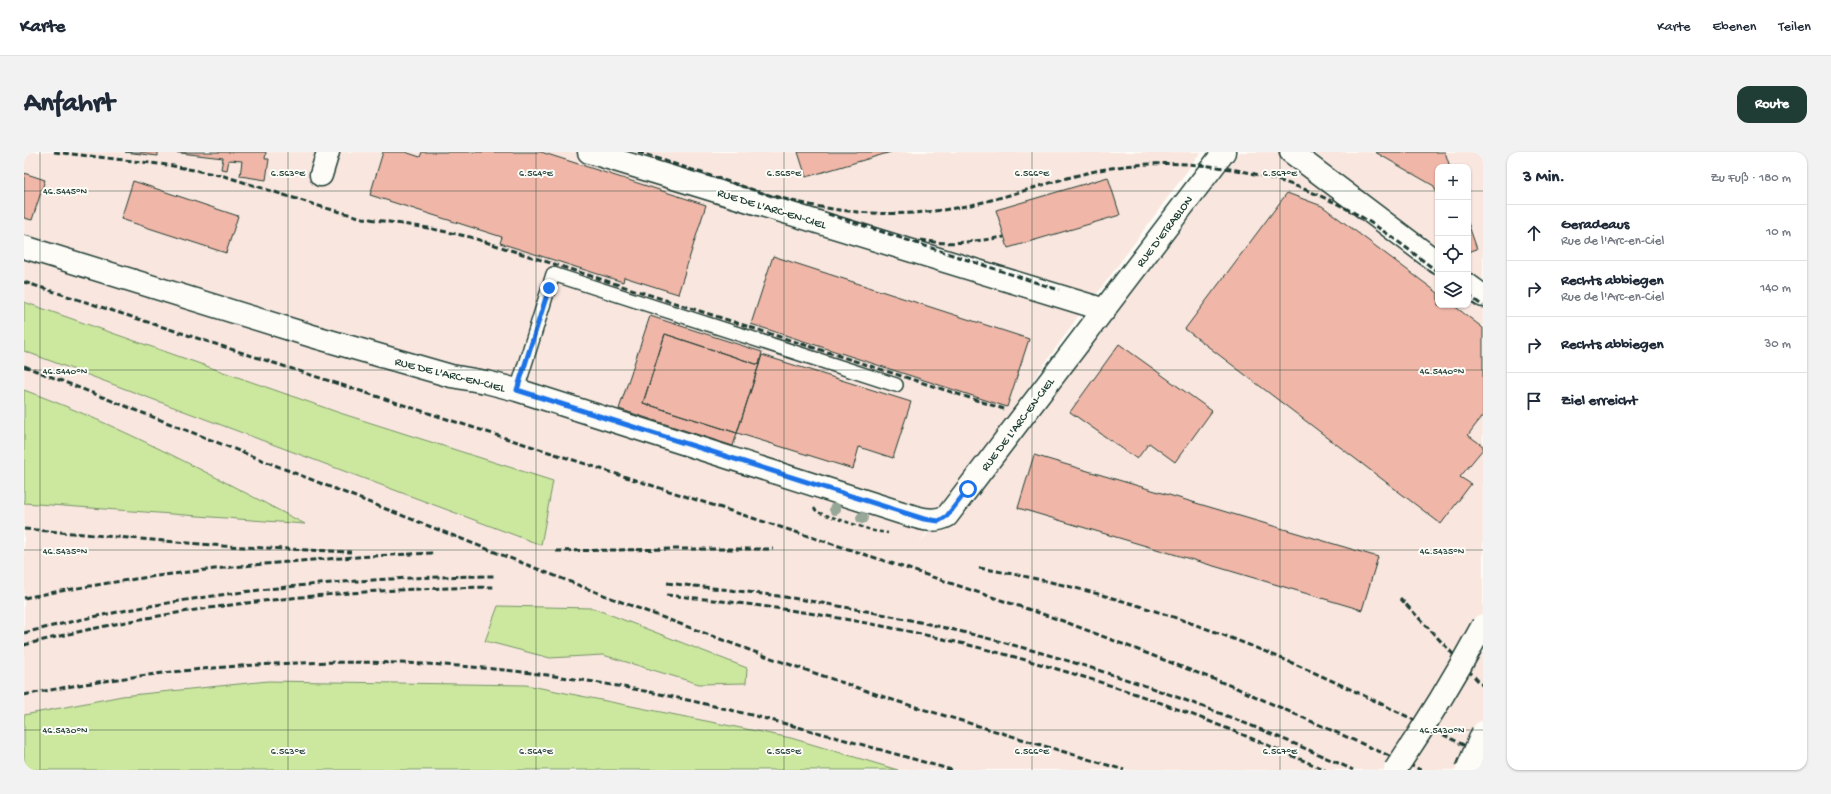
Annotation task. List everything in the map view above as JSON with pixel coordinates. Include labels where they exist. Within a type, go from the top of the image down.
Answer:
[{"type":"main road","points":[[321,175],[328,152]]},
{"type":"main road","name":"RUE DE L'ARC-EN-CIEL","points":[[29,249],[312,336],[451,376],[486,382],[517,390],[902,513],[924,519],[939,521],[947,516],[1105,310],[589,152]]},
{"type":"main road","name":"RUE D'ETRABLON","points":[[1105,310],[1224,152]]},
{"type":"main road","points":[[1291,152],[1435,260]]},
{"type":"main road","points":[[1471,287],[1483,296]]},
{"type":"main road","points":[[1395,770],[1442,699],[1483,625]]},
{"type":"main road","points":[[1467,770],[1483,732]]},
{"type":"lane","points":[[517,390],[553,274],[896,385]]},
{"type":"shaded area","points":[[24,152],[1201,152],[1100,290],[1084,308],[919,543],[1099,337],[1239,152],[1483,152],[1483,770],[898,770],[791,738],[122,696],[24,715]]},
{"type":"green space","points":[[24,302],[340,413],[553,481],[541,545],[24,351]]},
{"type":"green space","points":[[24,390],[96,419],[167,452],[305,524],[24,503]]},
{"type":"green space","points":[[498,606],[593,608],[747,668],[746,683],[699,684],[603,655],[550,658],[485,641]]},
{"type":"green space","points":[[268,681],[526,685],[791,738],[898,770],[24,770],[24,715],[122,696]]},
{"type":"building","points":[[125,152],[158,152],[158,156]]},
{"type":"building","points":[[172,152],[266,152],[265,159],[269,159],[266,180],[240,176],[242,161],[229,160],[227,170],[221,169],[223,158]]},
{"type":"building","points":[[383,152],[405,152],[420,157],[422,152],[541,152],[706,205],[678,294],[624,277],[623,282],[500,243],[502,237],[370,195]]},
{"type":"building","points":[[798,152],[891,152],[806,177]]},
{"type":"building","points":[[1375,152],[1445,152],[1449,164],[1435,164],[1435,189],[1434,186]]},
{"type":"building","points":[[24,173],[45,180],[32,220],[24,218]]},
{"type":"building","points":[[1108,177],[1120,215],[1008,248],[996,210]]},
{"type":"building","points":[[133,181],[238,216],[226,253],[121,219]]},
{"type":"building","points":[[1287,193],[1322,206],[1435,291],[1435,308],[1457,308],[1483,328],[1483,415],[1468,435],[1483,446],[1483,449],[1460,477],[1471,484],[1441,524],[1185,329]]},
{"type":"building","points":[[1471,232],[1477,249],[1471,251]]},
{"type":"building","points":[[773,256],[1029,339],[1007,407],[751,324]]},
{"type":"building","points":[[650,316],[762,352],[759,365],[665,334],[643,403],[737,433],[733,446],[619,409]]},
{"type":"building","points":[[665,334],[759,365],[737,433],[643,403]]},
{"type":"building","points":[[1119,344],[1212,411],[1175,462],[1149,443],[1137,459],[1070,412]]},
{"type":"building","points":[[762,355],[911,402],[893,458],[859,447],[853,469],[737,433]]},
{"type":"building","points":[[1034,455],[1378,557],[1362,610],[1018,508]]},
{"type":"railway","points":[[54,152],[168,165],[224,176],[322,207],[363,218],[428,228],[470,237],[1004,409]]},
{"type":"railway","points":[[638,152],[778,198]]},
{"type":"railway","points":[[774,196],[819,207],[841,210],[886,214],[909,213],[955,208],[975,204],[1072,177],[1111,168],[1141,164],[1203,165],[1264,176],[1322,196],[1349,210],[1395,239],[1435,270]]},
{"type":"railway","points":[[828,214],[1059,290]]},
{"type":"railway","points":[[921,240],[953,243],[1004,237]]},
{"type":"railway","points":[[24,282],[882,560],[1063,621],[1234,687],[1421,770]]},
{"type":"railway","points":[[1471,297],[1483,306]]},
{"type":"railway","points":[[24,366],[611,598],[768,657],[896,701],[1124,770]]},
{"type":"railway","points":[[24,529],[223,546],[351,552]]},
{"type":"railway","points":[[556,551],[773,549]]},
{"type":"railway","points":[[24,598],[125,580],[176,573],[330,559],[433,553]]},
{"type":"railway","points":[[979,568],[1047,581],[1112,598],[1176,618],[1238,641],[1300,666],[1361,694],[1483,755]]},
{"type":"railway","points":[[24,633],[82,619],[140,608],[258,590],[376,580],[494,576]]},
{"type":"railway","points":[[667,583],[807,600],[963,632],[1030,650],[1096,669],[1161,691],[1290,742],[1353,770]]},
{"type":"railway","points":[[24,645],[140,619],[257,602],[375,591],[494,587]]},
{"type":"railway","points":[[666,595],[768,607],[868,623],[918,633],[1018,658],[1100,682],[1166,705],[1325,770]]},
{"type":"railway","points":[[1400,598],[1483,686]]},
{"type":"railway","points":[[24,695],[161,673],[299,663],[368,662],[506,670],[575,679],[670,696],[765,718],[952,770]]},
{"type":"route","points":[[549,288],[517,390],[924,519],[939,521],[947,516],[968,489]]}]
